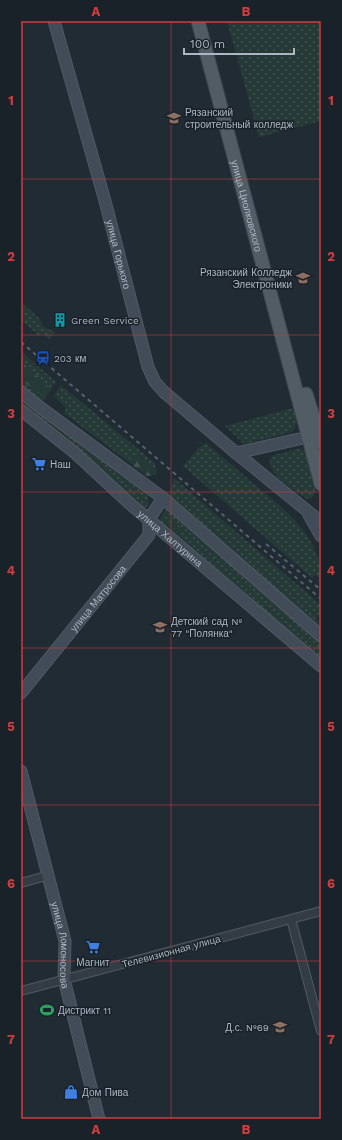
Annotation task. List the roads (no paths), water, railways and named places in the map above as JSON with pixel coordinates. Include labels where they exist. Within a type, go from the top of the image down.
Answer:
[{"type":"main road","name":"улица Циолковского","points":[[198,21],[318,434],[321,484]]},
{"type":"main road","name":"улица Циолковского","points":[[207,21],[302,382],[318,434]]},
{"type":"street","name":"улица Горького","points":[[54,21],[105,202],[148,367],[155,382],[164,392],[236,454],[321,522]]},
{"type":"street","points":[[21,392],[40,408],[163,498],[321,636]]},
{"type":"street","name":"улица Халтурина","points":[[21,410],[75,453],[149,519],[321,666]]},
{"type":"street","points":[[236,454],[318,434]]},
{"type":"street","name":"улица Матросова","points":[[21,693],[149,535],[149,519],[163,498]]},
{"type":"street","points":[[305,510],[321,536]]},
{"type":"street","name":"улица Ломоносова","points":[[21,771],[65,941],[64,979],[99,1119]]},
{"type":"street","points":[[21,883],[49,875]]},
{"type":"street","name":"Телевизионная улица","points":[[21,991],[321,911]]},
{"type":"street","points":[[291,919],[321,1031]]},
{"type":"railway","points":[[21,342],[321,599]]},
{"type":"railway","points":[[266,544],[321,590]]},
{"type":"place","name":"Рязанский строительный колледж","points":[[174,118]]},
{"type":"place","name":"Рязанский Колледж Электроники","points":[[303,278]]},
{"type":"place","name":"Green Service","points":[[60,320]]},
{"type":"place","name":"203 км","points":[[43,358]]},
{"type":"place","name":"Наш","points":[[39,464]]},
{"type":"place","name":"Детский сад № 77 \"Полянка\"","points":[[160,627]]},
{"type":"place","name":"Магнит","points":[[93,947]]},
{"type":"place","name":"Дистрикт 11","points":[[47,1010]]},
{"type":"place","name":"Д.с. №69","points":[[280,1027]]},
{"type":"place","name":"Дом Пива","points":[[71,1092]]}]
